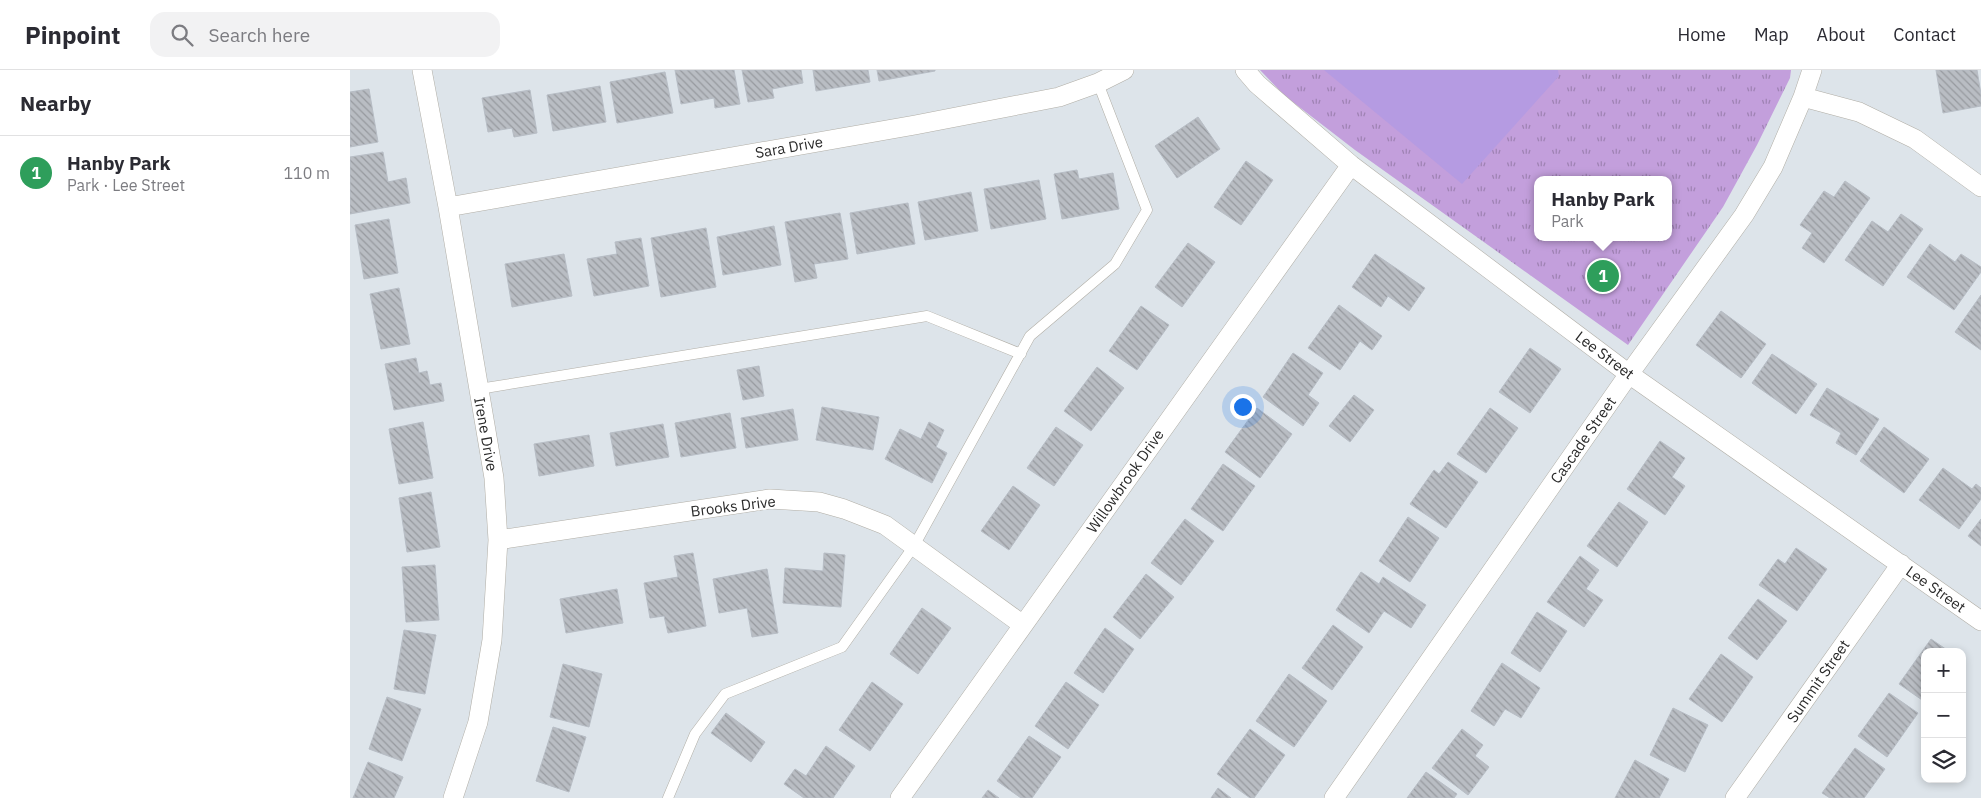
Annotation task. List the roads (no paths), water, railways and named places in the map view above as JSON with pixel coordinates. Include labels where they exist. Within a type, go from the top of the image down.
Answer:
[{"type":"street","name":"Irene Drive","points":[[422,70],[448,207],[494,478],[498,540],[492,640],[478,722],[452,798]]},
{"type":"street","name":"Sara Drive","points":[[448,207],[915,125],[1058,97],[1098,84],[1124,70]]},
{"type":"street","name":"Lee Street","points":[[1245,70],[1257,84],[1351,164],[1630,374],[1981,620]]},
{"type":"street","name":"Cascade Street","points":[[1334,798],[1630,374],[1744,215],[1773,167],[1803,97],[1812,70]]},
{"type":"street","points":[[1803,97],[1859,112],[1915,139],[1981,187]]},
{"type":"street","name":"Willowbrook Drive","points":[[900,798],[1351,164]]},
{"type":"street","name":"Brooks Drive","points":[[498,540],[770,499],[819,502],[844,509],[884,525],[1023,625]]},
{"type":"street","name":"Summit Street","points":[[1735,798],[1901,564]]},
{"type":"lane","points":[[668,798],[695,734],[725,694],[842,647],[914,546],[1030,336],[1115,264],[1147,210],[1098,84]]},
{"type":"lane","points":[[479,389],[927,316],[1020,354]]},
{"type":"place","name":"Hanby Park","points":[[1603,276]]}]
